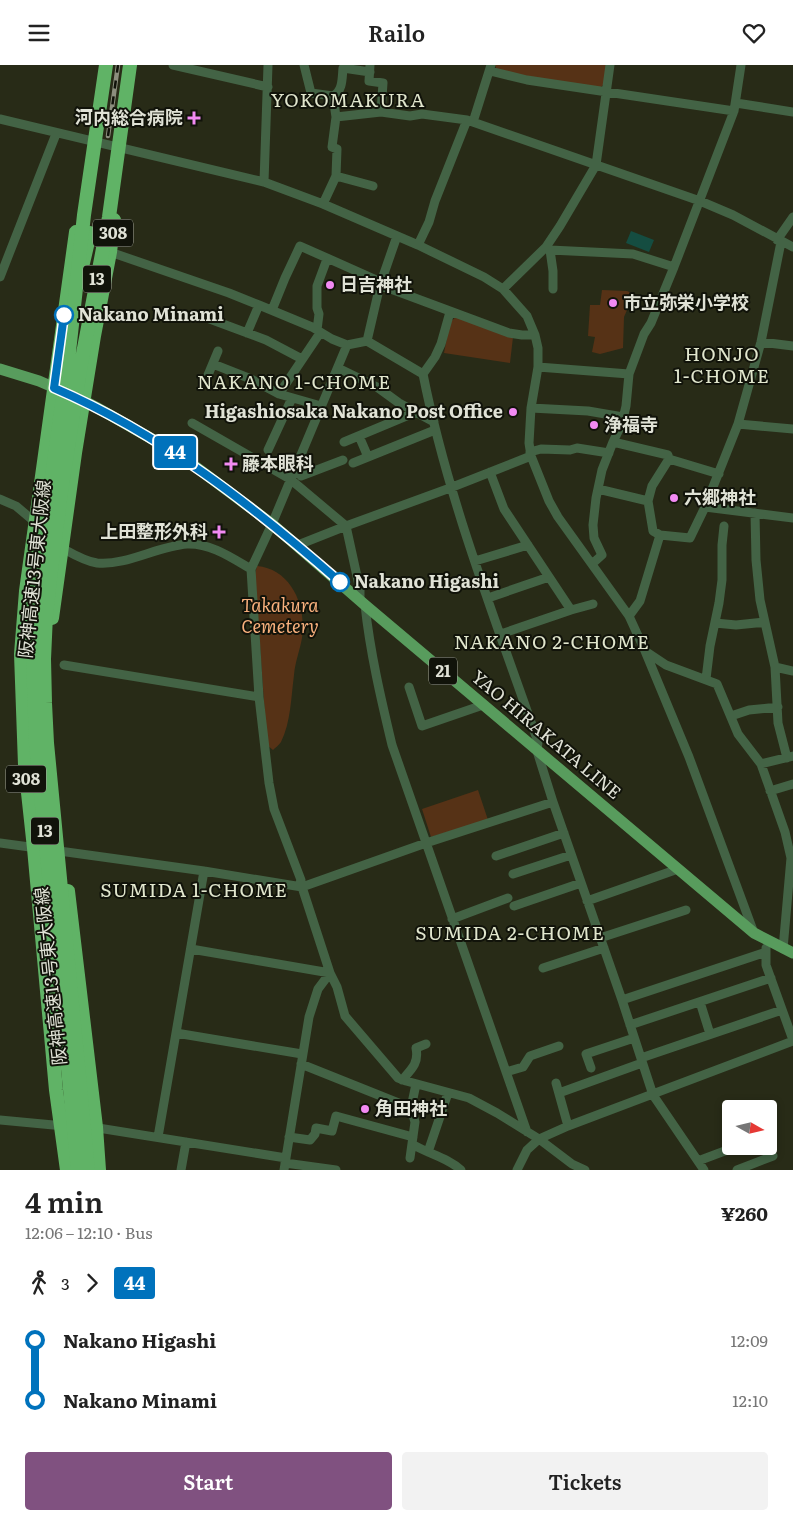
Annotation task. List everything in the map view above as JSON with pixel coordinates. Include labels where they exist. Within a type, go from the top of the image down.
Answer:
[{"type":"highway","name":"308","points":[[67,1170],[56,1090],[25,765],[21,654],[26,591],[35,522],[100,65]]},
{"type":"highway","name":"阪神高速13号東大阪線","points":[[78,1170],[36,745],[33,659],[39,569],[68,361],[84,215],[106,65]]},
{"type":"highway","points":[[94,336],[94,233],[115,65]]},
{"type":"highway","points":[[60,346],[94,233],[122,65]]},
{"type":"highway","name":"阪神高速13号東大阪線","points":[[88,1170],[47,743],[44,659],[46,615],[61,492],[85,340],[109,217],[130,65]]},
{"type":"highway","name":"308","points":[[99,1170],[96,1127],[64,851],[52,733],[49,680],[51,625],[94,336],[110,252],[134,65]]},
{"type":"main road","name":"YAO HIRAKATA LINE","points":[[0,369],[39,381],[84,401],[166,447],[196,467],[298,545],[537,751],[754,933],[788,951]]},
{"type":"street","points":[[174,65],[268,87]]},
{"type":"street","points":[[264,182],[268,65]]},
{"type":"street","points":[[304,65],[311,93],[333,96],[336,95],[341,86],[343,68],[370,69],[369,81],[384,83],[381,112]]},
{"type":"street","points":[[503,289],[548,248],[596,165],[610,65]]},
{"type":"street","points":[[592,564],[602,555],[594,538],[593,525],[598,489],[602,470],[626,406],[629,374],[644,334],[651,323],[674,267],[735,107],[741,65]]},
{"type":"street","points":[[418,245],[491,68],[527,80],[607,92],[793,112]]},
{"type":"street","points":[[323,204],[336,176],[337,149],[332,147],[336,117],[333,96]]},
{"type":"street","points":[[336,117],[381,112],[410,116],[422,114],[470,121],[700,201],[733,215],[793,247]]},
{"type":"street","points":[[0,119],[56,134],[264,182],[323,204],[418,245],[484,277],[503,289],[527,317],[538,347],[538,367],[528,440],[530,454],[549,501],[558,517],[629,616],[689,757],[754,933]]},
{"type":"street","points":[[0,277],[56,134]]},
{"type":"street","points":[[336,176],[373,186]]},
{"type":"street","points":[[669,459],[652,486],[648,501],[653,531],[660,535],[690,538],[706,507],[738,424],[761,342],[779,241],[793,217]]},
{"type":"street","points":[[367,341],[380,283],[397,236]]},
{"type":"street","points":[[272,310],[300,246],[380,283],[450,312],[509,333],[535,335]]},
{"type":"street","points":[[548,248],[633,254],[674,267]]},
{"type":"street","points":[[548,248],[553,271],[552,289]]},
{"type":"street","points":[[110,252],[229,293],[272,310],[347,345],[367,341],[423,374],[450,488],[538,742],[537,751],[553,802],[653,1095],[704,1170]]},
{"type":"street","points":[[278,394],[302,359],[318,331],[317,286],[328,259]]},
{"type":"street","points":[[247,333],[259,305]]},
{"type":"street","points":[[423,374],[436,357],[450,312]]},
{"type":"street","points":[[207,318],[266,341],[302,359]]},
{"type":"street","points":[[761,342],[793,346]]},
{"type":"street","points":[[347,345],[272,524],[251,569],[259,697],[269,783],[274,809],[301,880],[301,887],[330,973],[337,987],[345,1016],[398,1078],[469,1098],[539,1139],[572,1164],[585,1170]]},
{"type":"street","points":[[208,375],[218,351]]},
{"type":"street","points":[[213,364],[252,379],[278,394],[321,406]]},
{"type":"street","points":[[338,367],[377,387],[435,426]]},
{"type":"street","points":[[538,367],[629,374]]},
{"type":"street","points":[[268,450],[292,398]]},
{"type":"street","points":[[531,408],[588,411],[623,417]]},
{"type":"street","points":[[344,442],[416,412]]},
{"type":"street","points":[[192,423],[290,479],[346,526],[378,686],[392,745],[526,1132]]},
{"type":"street","points":[[738,424],[793,429]]},
{"type":"street","points":[[353,463],[435,426]]},
{"type":"street","points":[[359,435],[368,457]]},
{"type":"street","points":[[613,442],[668,455],[669,459],[719,474]]},
{"type":"street","points":[[298,545],[490,473],[541,449],[570,450],[577,447],[609,453]]},
{"type":"street","points":[[295,466],[301,476],[343,460]]},
{"type":"street","points":[[490,473],[504,509],[570,610]]},
{"type":"street","points":[[598,489],[648,501]]},
{"type":"street","points":[[0,499],[16,506],[35,522]]},
{"type":"street","points":[[706,507],[793,518]]},
{"type":"street","points":[[755,513],[759,590],[775,667],[778,723],[790,757],[761,764]]},
{"type":"street","points":[[706,679],[722,580],[724,526]]},
{"type":"street","points":[[629,616],[640,601],[660,535]]},
{"type":"street","points":[[62,547],[82,559],[98,563],[117,561],[180,545],[202,545],[216,550],[251,569]]},
{"type":"street","points":[[475,561],[528,545]]},
{"type":"street","points":[[488,598],[549,577]]},
{"type":"street","points":[[501,635],[570,610],[593,604]]},
{"type":"street","points":[[715,623],[736,625],[766,622]]},
{"type":"street","points":[[645,651],[666,665],[717,684],[738,734],[761,764],[786,832],[792,858],[788,951]]},
{"type":"street","points":[[64,665],[259,697]]},
{"type":"street","points":[[775,667],[793,671]]},
{"type":"street","points":[[408,687],[422,726],[484,705]]},
{"type":"street","points":[[731,717],[749,709],[778,707]]},
{"type":"street","points":[[770,791],[793,784]]},
{"type":"street","points":[[0,843],[204,871],[301,887],[426,843],[553,802]]},
{"type":"street","points":[[496,856],[564,833]]},
{"type":"street","points":[[513,874],[572,855]]},
{"type":"street","points":[[587,901],[678,869]]},
{"type":"street","points":[[158,1137],[204,871]]},
{"type":"street","points":[[452,919],[581,883]]},
{"type":"street","points":[[600,938],[686,910]]},
{"type":"street","points":[[517,1170],[527,1150],[539,1139],[568,1126],[793,1040],[766,965],[766,940]]},
{"type":"street","points":[[543,967],[604,948]]},
{"type":"street","points":[[191,949],[330,973]]},
{"type":"street","points":[[622,1000],[766,953]]},
{"type":"street","points":[[285,1164],[302,1054],[313,1005],[318,989],[330,973]]},
{"type":"street","points":[[630,1025],[771,978]]},
{"type":"street","points":[[700,1002],[710,1035]]},
{"type":"street","points":[[568,1126],[558,1088],[782,1010]]},
{"type":"street","points":[[176,1033],[302,1054]]},
{"type":"street","points":[[591,1068],[586,1054],[634,1038]]},
{"type":"street","points":[[402,1080],[413,1068],[418,1057],[416,1048],[426,1044]]},
{"type":"street","points":[[506,1072],[523,1067],[530,1056],[559,1046]]},
{"type":"street","points":[[301,1065],[411,1108]]},
{"type":"street","points":[[410,1158],[415,1122],[411,1108],[416,1084]]},
{"type":"street","points":[[428,1152],[448,1093]]},
{"type":"street","points":[[289,1137],[310,1139],[315,1134],[316,1128],[332,1131],[336,1116],[413,1141],[428,1152],[447,1160],[461,1170]]},
{"type":"street","points":[[0,1120],[96,1127],[186,1142],[285,1164],[336,1170]]},
{"type":"street","points":[[181,1170],[186,1142]]},
{"type":"street","points":[[698,1161],[722,1152]]},
{"type":"street","points":[[737,1170],[773,1156]]},
{"type":"green space","points":[[495,65],[608,65],[605,83],[600,88],[528,78],[497,70]]},
{"type":"green space","points":[[602,290],[627,291],[634,294],[624,317],[623,348],[600,354],[592,352],[595,337],[588,336],[590,305],[600,305]]},
{"type":"green space","points":[[456,317],[513,337],[510,363],[444,353],[450,322]]},
{"type":"green space","name":"Takakura Cemetery","points":[[257,566],[279,574],[287,582],[294,591],[302,614],[302,638],[295,670],[289,718],[281,742],[273,750],[267,745],[255,574]]},
{"type":"green space","points":[[478,790],[488,820],[431,837],[422,809]]},
{"type":"water","points":[[631,231],[654,240],[649,252],[626,243]]},
{"type":"railway","points":[[108,136],[118,65]]},
{"type":"railway","points":[[59,443],[40,591],[36,644],[37,699],[82,1170]]},
{"type":"bus line","name":"44","points":[[64,315],[54,388],[96,407],[166,447],[196,467],[272,524],[340,582]]},
{"type":"place","name":"河内総合病院","points":[[194,118]]},
{"type":"place","name":"日吉神社","points":[[330,285]]},
{"type":"place","name":"市立弥栄小学校","points":[[613,303]]},
{"type":"place","name":"Nakano Minami","points":[[64,315]]},
{"type":"place","name":"Higashiosaka Nakano Post Office","points":[[513,412]]},
{"type":"place","name":"浄福寺","points":[[594,425]]},
{"type":"place","name":"藤本眼科","points":[[231,464]]},
{"type":"place","name":"六郷神社","points":[[674,498]]},
{"type":"place","name":"上田整形外科","points":[[219,532]]},
{"type":"place","name":"Nakano Higashi","points":[[340,582]]},
{"type":"place","name":"角田神社","points":[[365,1109]]},
{"type":"district","name":"YOKOMAKURA","points":[[348,100]]},
{"type":"district","name":"HONJO 1-CHOME","points":[[722,365]]},
{"type":"district","name":"NAKANO 1-CHOME","points":[[294,382]]},
{"type":"district","name":"NAKANO 2-CHOME","points":[[552,642]]},
{"type":"district","name":"SUMIDA 1-CHOME","points":[[194,890]]},
{"type":"district","name":"SUMIDA 2-CHOME","points":[[510,933]]}]
